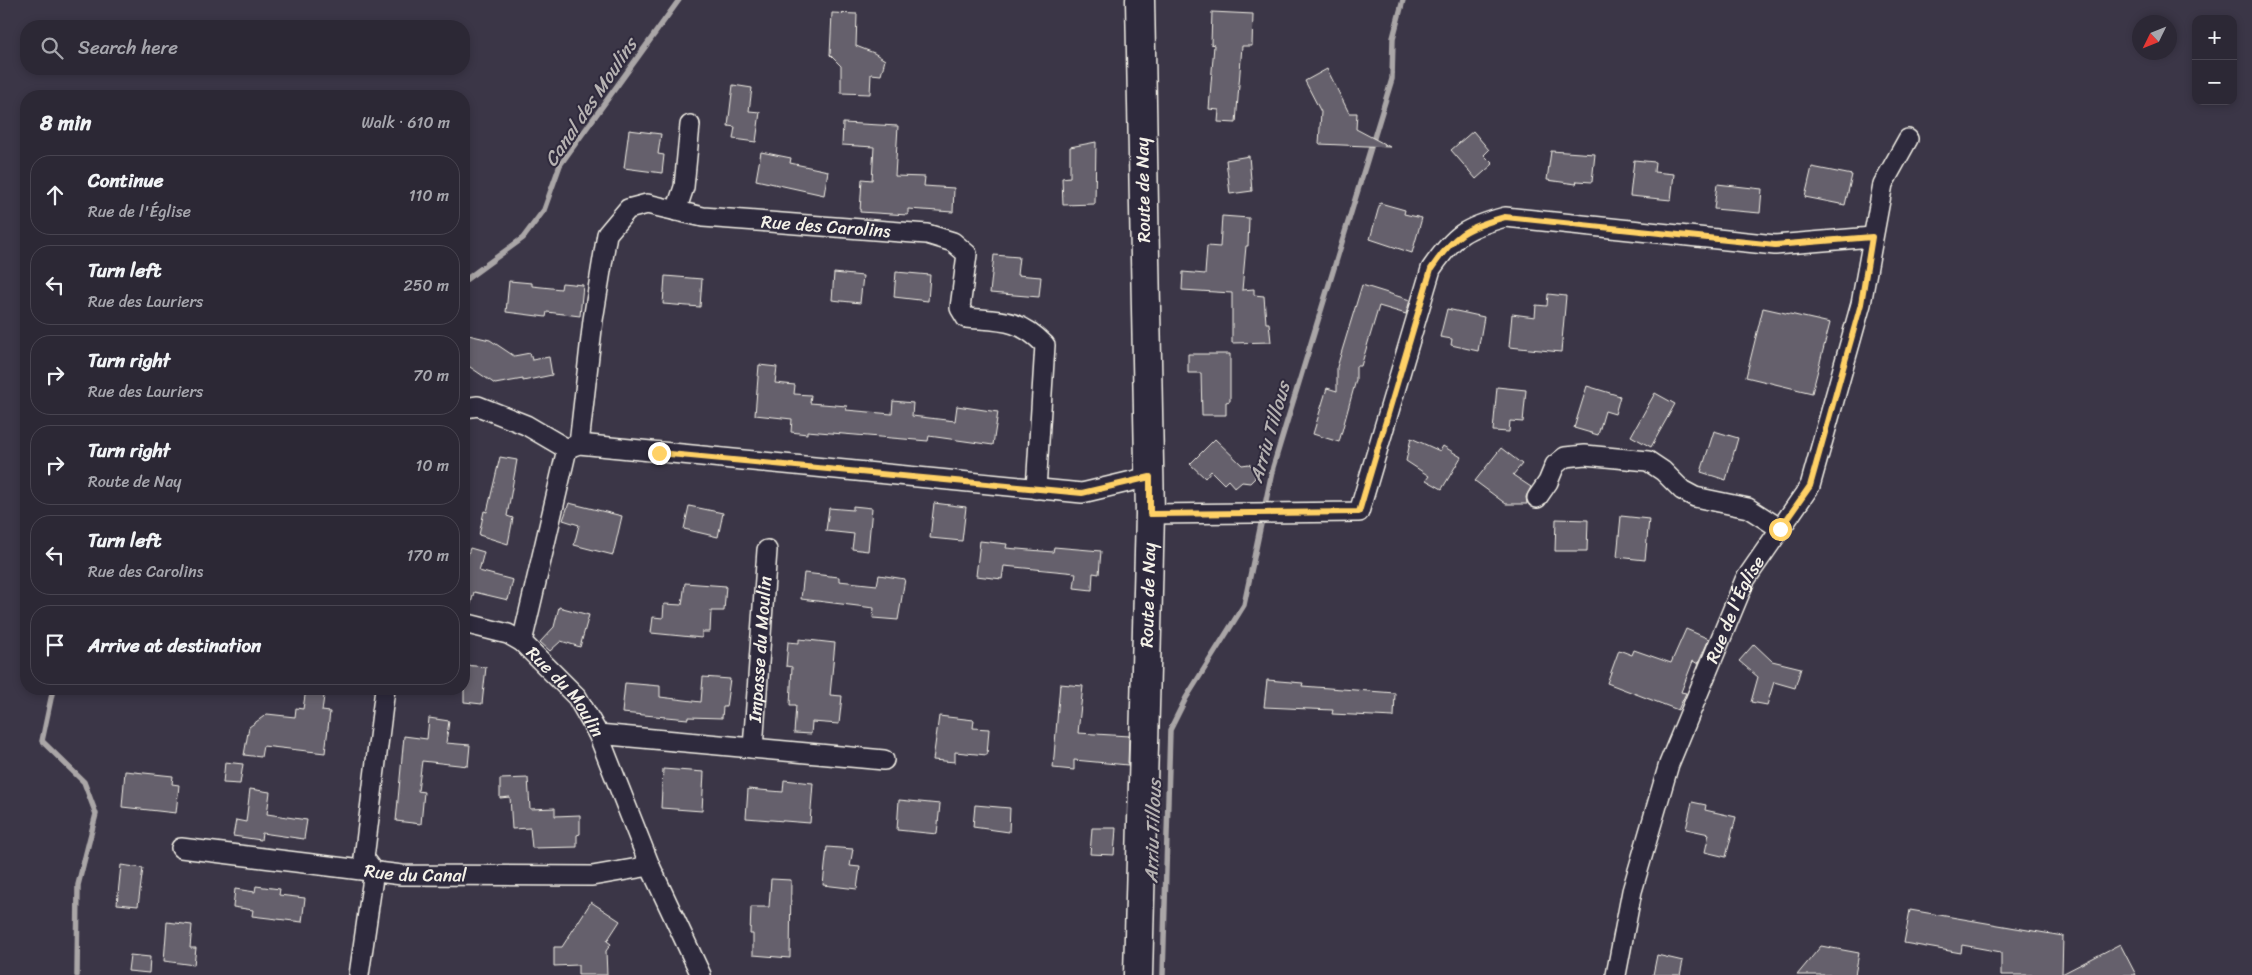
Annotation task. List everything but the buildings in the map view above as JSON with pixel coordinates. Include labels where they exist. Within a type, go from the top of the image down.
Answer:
[{"type":"main road","name":"Route de Nay","points":[[1138,975],[1150,514],[1140,0]]},
{"type":"street","points":[[676,211],[684,187],[690,125]]},
{"type":"street","name":"Rue de l'Église","points":[[1616,975],[1632,891],[1669,764],[1745,580],[1810,486],[1861,304],[1883,184],[1908,139]]},
{"type":"street","name":"Rue des Carolins","points":[[573,447],[607,234],[628,209],[647,204],[703,217],[927,234],[953,242],[968,254],[960,308],[966,318],[1012,322],[1032,332],[1044,346],[1036,489]]},
{"type":"street","points":[[1150,514],[1359,512],[1431,269],[1449,244],[1475,226],[1505,217],[1775,245],[1872,237]]},
{"type":"street","points":[[470,407],[478,406],[486,409],[573,447],[1082,493],[1150,477]]},
{"type":"street","name":"Rue du Moulin","points":[[573,447],[522,642],[577,697],[598,734],[650,866],[701,975]]},
{"type":"street","points":[[1537,498],[1548,482],[1555,465],[1565,457],[1585,455],[1648,461],[1663,471],[1682,490],[1695,497],[1748,508],[1780,529]]},
{"type":"street","name":"Impasse du Moulin","points":[[753,748],[767,550]]},
{"type":"street","points":[[470,625],[508,634],[522,642]]},
{"type":"street","points":[[359,975],[374,872],[364,858],[384,695]]},
{"type":"street","name":"Impasse du Moulin","points":[[598,734],[884,760]]},
{"type":"street","name":"Rue du Canal","points":[[181,848],[402,875],[592,876],[650,866]]},
{"type":"waterway","name":"Canal des Moulins","points":[[470,277],[523,238],[544,210],[560,165],[679,0]]},
{"type":"waterway","name":"Arriu Tillous","points":[[1163,975],[1170,730],[1186,698],[1244,605],[1273,467],[1392,79],[1393,38],[1403,0]]},
{"type":"waterway","name":"Canal des Moulins","points":[[52,695],[42,741],[84,782],[96,814],[78,885],[77,975]]},
{"type":"route","points":[[659,453],[1082,493],[1150,477],[1150,514],[1359,512],[1431,269],[1449,244],[1475,226],[1505,217],[1775,245],[1872,237],[1861,304],[1810,486],[1780,529]]}]
